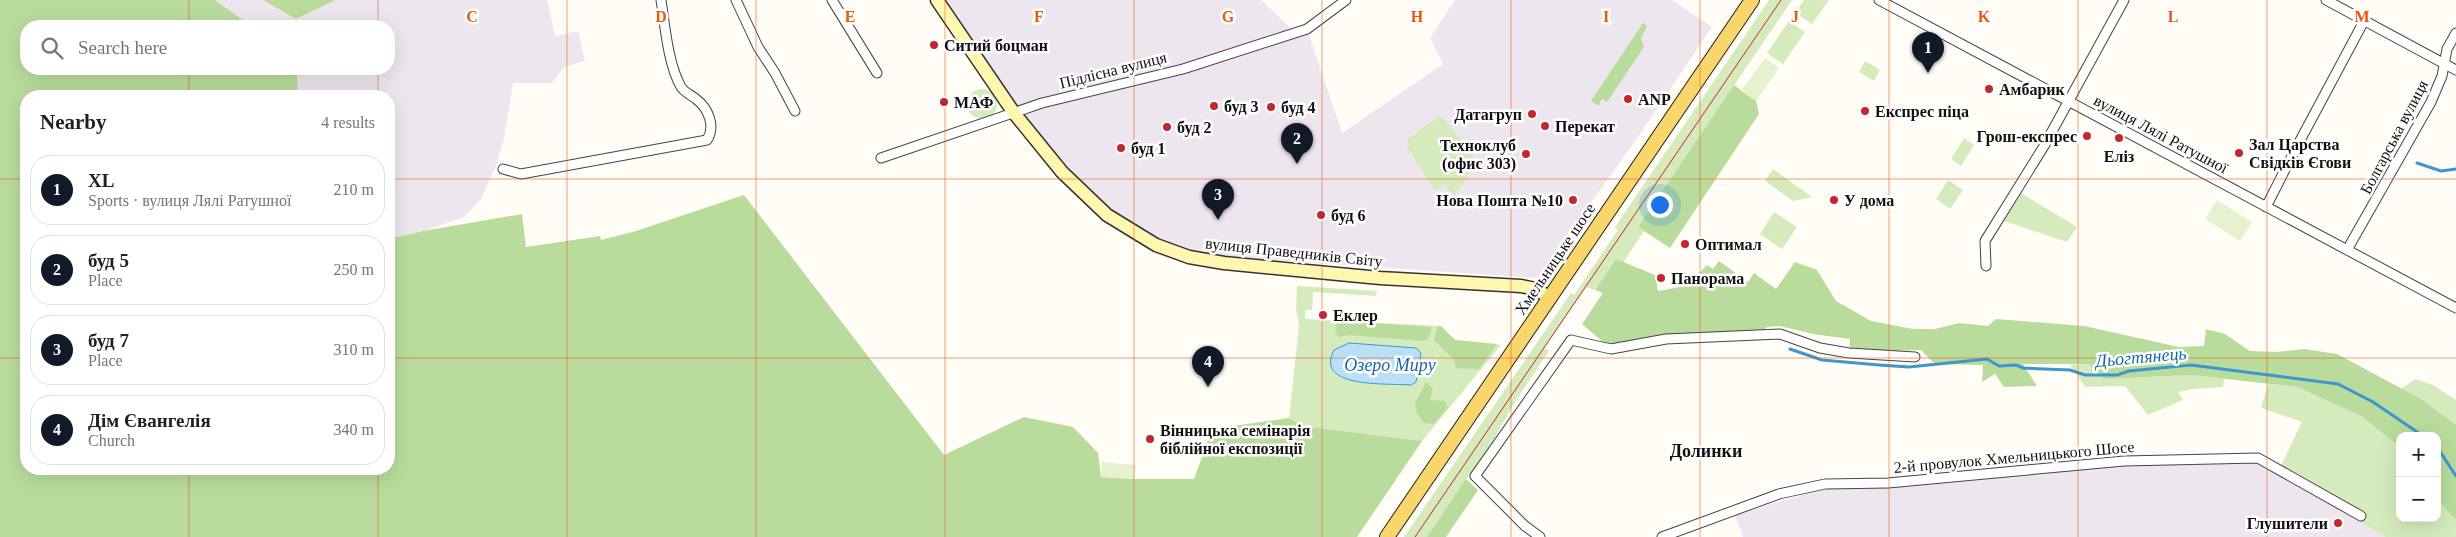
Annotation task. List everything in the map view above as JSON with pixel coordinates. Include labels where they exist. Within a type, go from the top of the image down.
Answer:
[{"type":"main road","name":"вулиця Праведників Світу","points":[[937,0],[1014,113],[1062,172],[1108,215],[1156,245],[1189,257],[1224,263],[1370,278],[1520,286],[1536,289],[1550,298]]},
{"type":"main road","name":"Хмельницьке шосе","points":[[1387,537],[1752,0]]},
{"type":"street","points":[[502,169],[521,174],[707,140],[711,127],[710,118],[705,108],[681,88],[668,45],[661,0]]},
{"type":"street","points":[[736,0],[758,47],[775,73],[795,111]]},
{"type":"street","points":[[832,0],[877,73]]},
{"type":"street","name":"Підлісна вулиця","points":[[881,158],[1042,103],[1183,69],[1307,30],[1346,0]]},
{"type":"street","name":"вулиця Лялі Ратушної","points":[[1879,0],[2068,103],[2456,308]]},
{"type":"street","points":[[1986,266],[1984,241],[2044,146],[2124,0]]},
{"type":"street","points":[[2326,0],[2456,70]]},
{"type":"street","points":[[2266,207],[2294,150],[2364,21]]},
{"type":"street","name":"Болгарська вулиця","points":[[2347,250],[2431,102],[2442,76],[2447,49],[2456,33]]},
{"type":"street","points":[[1540,537],[1525,526],[1475,476],[1571,340],[1611,349],[1666,340],[1780,334],[1820,348],[1849,354],[1915,357]]},
{"type":"street","name":"2-й провулок Хмельницького Шосе","points":[[1662,537],[1779,494],[1826,484],[1888,483],[2124,461],[2258,458],[2361,516]]},
{"type":"shaded area","points":[[215,0],[263,0],[296,19],[336,0],[547,0],[555,36],[578,31],[585,61],[564,67],[552,83],[513,83],[504,139],[496,166],[481,199],[464,217],[423,231],[395,238],[395,90],[298,90],[297,75],[395,75],[395,20],[243,20]]},
{"type":"shaded area","points":[[944,0],[1261,0],[1296,33],[1307,29],[1342,133],[1443,64],[1430,38],[1455,0],[1672,0],[1712,27],[1638,137],[1537,278],[1226,257],[1190,251],[1158,240],[1111,212],[1091,196],[1012,100]]},
{"type":"shaded area","points":[[2258,460],[2385,537],[1743,537],[1735,515],[1826,488],[2124,464]]},
{"type":"green space","points":[[0,0],[215,0],[243,20],[20,20],[20,75],[297,75],[298,90],[20,90],[20,475],[395,475],[395,238],[522,214],[526,247],[600,236],[601,240],[636,231],[744,195],[944,455],[1024,417],[1073,427],[1098,453],[1101,477],[1134,479],[1194,479],[1212,429],[1289,418],[1303,426],[1422,441],[1357,537],[0,537]]},
{"type":"green space","points":[[263,0],[336,0],[296,19]]},
{"type":"green space","points":[[1769,0],[1792,0],[1638,227],[1644,231],[1623,263],[1616,259],[1595,290],[1586,287],[1544,348],[1549,351],[1515,402],[1492,442],[1427,537],[1404,537],[1571,293],[1574,295],[1618,230],[1615,227]]},
{"type":"green space","points":[[1804,0],[1829,0],[1812,24],[1795,13]]},
{"type":"green space","points":[[1789,21],[1805,32],[1783,64],[1767,53]]},
{"type":"green space","points":[[1643,23],[1647,26],[1641,38],[1644,47],[1607,102],[1602,99],[1598,106],[1591,101]]},
{"type":"green space","points":[[1765,58],[1779,68],[1756,101],[1741,91]]},
{"type":"green space","points":[[1865,61],[1880,70],[1874,81],[1859,72]]},
{"type":"green space","points":[[1734,85],[1756,101],[1759,114],[1670,248],[1638,227]]},
{"type":"green space","points":[[982,89],[992,94],[997,104],[992,114],[982,119],[972,114],[967,104],[972,94]]},
{"type":"green space","points":[[1439,116],[1444,119],[1473,153],[1473,168],[1454,196],[1444,184],[1435,191],[1407,147],[1408,139]]},
{"type":"green space","points":[[1964,138],[1974,145],[1961,166],[1951,159]]},
{"type":"green space","points":[[1773,169],[1812,197],[1793,201],[1765,181]]},
{"type":"green space","points":[[1948,180],[1963,190],[1950,209],[1936,199]]},
{"type":"green space","points":[[2021,193],[2077,227],[2067,242],[2004,221]]},
{"type":"green space","points":[[2217,200],[2252,222],[2240,241],[2205,219]]},
{"type":"green space","points":[[1774,212],[1797,227],[1782,249],[1760,234]]},
{"type":"green space","points":[[1616,259],[1655,275],[1658,291],[1697,284],[1696,276],[1707,265],[1713,269],[1719,261],[1748,282],[1754,273],[1776,289],[1795,262],[1817,270],[1836,301],[1871,321],[1913,329],[1935,329],[1959,323],[1988,326],[1996,319],[2084,326],[2179,347],[2204,346],[2206,329],[2225,334],[2250,351],[2277,352],[2304,349],[2337,354],[2421,399],[2456,425],[2456,520],[2441,503],[2441,432],[2396,432],[2396,444],[2363,417],[2297,387],[2192,375],[2105,379],[2089,364],[2023,364],[2037,386],[2004,387],[1995,374],[1982,382],[1983,365],[1935,364],[1921,350],[1849,352],[1850,339],[1813,334],[1780,326],[1767,327],[1759,335],[1666,339],[1611,349],[1582,324],[1603,293],[1595,290]]},
{"type":"green space","points":[[1297,286],[1377,291],[1376,296],[1313,292],[1312,310],[1305,310],[1305,319],[1441,326],[1455,340],[1501,345],[1422,441],[1303,426],[1289,418],[1299,326],[1296,310]]},
{"type":"green space","points":[[1338,321],[1432,327],[1428,339],[1422,341],[1349,335],[1338,337],[1335,330]]},
{"type":"green space","points":[[1438,326],[1441,326],[1455,340],[1497,344],[1479,369],[1456,368],[1454,360],[1434,340]]},
{"type":"green space","points":[[2090,364],[2105,379],[2192,375],[2224,379],[2223,387],[2178,392],[2183,400],[2148,415],[2125,386],[2085,387],[2070,365]]},
{"type":"green space","points":[[2415,379],[2433,385],[2456,400],[2456,537],[2385,537],[2278,472],[2302,422],[2261,408],[2268,384],[2297,387],[2363,417]]},
{"type":"green space","points":[[1426,382],[1433,389],[1430,400],[1445,401],[1448,407],[1434,424],[1424,423],[1417,413],[1415,403]]},
{"type":"green space","points":[[1102,462],[1136,465],[1134,479],[1101,477]]},
{"type":"green space","points":[[1466,479],[1478,490],[1446,537],[1427,537]]},
{"type":"water","name":"Озеро Миру","points":[[1349,343],[1416,348],[1421,353],[1416,382],[1411,385],[1371,383],[1343,378],[1334,372],[1331,363],[1334,350]]},
{"type":"waterway","points":[[2417,163],[2441,171],[2456,169]]},
{"type":"waterway","name":"Дьогтянець","points":[[1790,349],[1822,360],[1909,367],[1987,359],[1999,366],[2016,365],[2023,368],[2070,370],[2085,375],[2117,375],[2129,371],[2191,365],[2338,384],[2373,402],[2417,432]]},
{"type":"waterway","name":"Дьогтянець","points":[[2441,453],[2456,476]]},
{"type":"tram line","points":[[1415,537],[1781,0]]},
{"type":"place","name":"Ситий боцман","points":[[934,45]]},
{"type":"place","name":"XL","points":[[1928,73]]},
{"type":"place","name":"Амбарик","points":[[1989,89]]},
{"type":"place","name":"ANP","points":[[1628,99]]},
{"type":"place","name":"МАФ","points":[[944,102]]},
{"type":"place","name":"буд 3","points":[[1214,106]]},
{"type":"place","name":"буд 4","points":[[1271,107]]},
{"type":"place","name":"Експрес піца","points":[[1865,111]]},
{"type":"place","name":"Датагруп","points":[[1532,114]]},
{"type":"place","name":"Перекат","points":[[1545,126]]},
{"type":"place","name":"буд 2","points":[[1167,127]]},
{"type":"place","name":"Грош-експрес","points":[[2087,136]]},
{"type":"place","name":"Еліз","points":[[2119,138]]},
{"type":"place","name":"буд 1","points":[[1121,148]]},
{"type":"place","name":"Зал Царства Свідків Єгови","points":[[2239,153]]},
{"type":"place","name":"Техноклуб (офис 303)","points":[[1526,154]]},
{"type":"place","name":"буд 5","points":[[1297,164]]},
{"type":"place","name":"Нова Пошта №10","points":[[1573,200]]},
{"type":"place","name":"У дома","points":[[1834,200]]},
{"type":"place","name":"буд 6","points":[[1321,215]]},
{"type":"place","name":"буд 7","points":[[1218,220]]},
{"type":"place","name":"Оптимал","points":[[1685,244]]},
{"type":"place","name":"Панорама","points":[[1661,278]]},
{"type":"place","name":"Еклер","points":[[1323,315]]},
{"type":"place","name":"Дім Євангелія","points":[[1208,387]]},
{"type":"place","name":"Вінницька семінарія біблійної експозиції","points":[[1150,439]]},
{"type":"place","name":"Глушители","points":[[2338,523]]},
{"type":"district","name":"Долинки","points":[[1706,451]]}]
